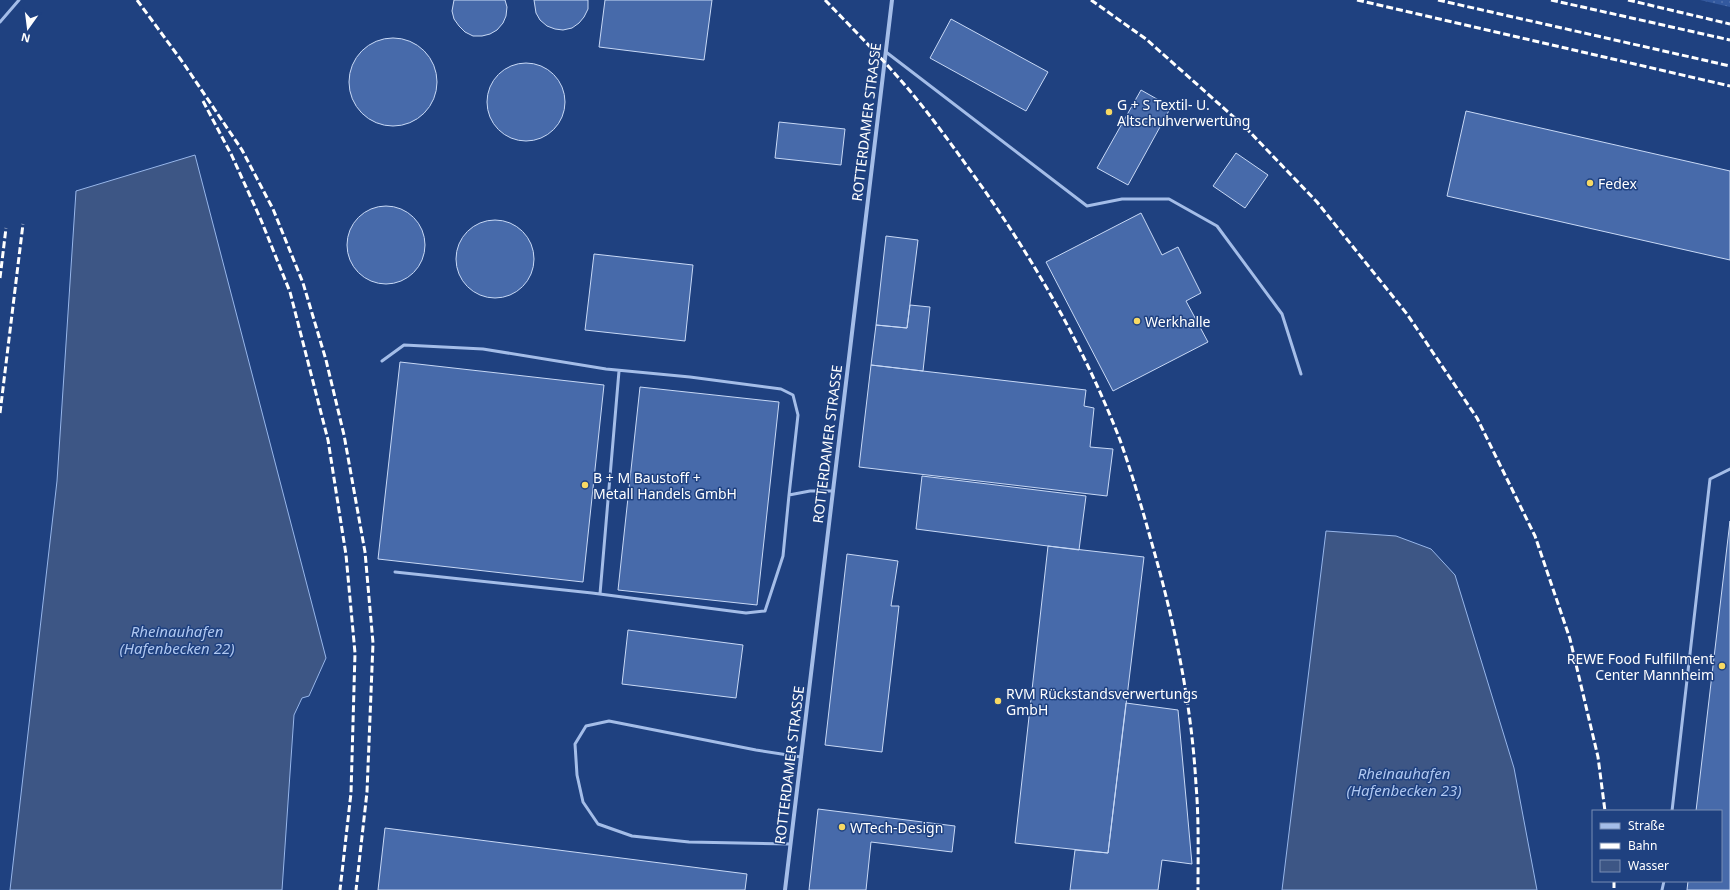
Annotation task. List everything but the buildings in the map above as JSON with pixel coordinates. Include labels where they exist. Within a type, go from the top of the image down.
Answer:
[{"type":"street","name":"ROTTERDAMER STRASSE","points":[[785,890],[892,0]]},
{"type":"lane","points":[[0,22],[19,0]]},
{"type":"lane","points":[[886,52],[1087,206],[1122,199],[1169,199],[1217,226],[1282,314],[1301,374]]},
{"type":"lane","points":[[382,361],[404,345],[483,349],[619,370],[764,386],[781,390],[793,395],[798,415],[783,556],[765,611],[746,613],[600,594],[395,572]]},
{"type":"lane","points":[[600,594],[619,370]]},
{"type":"lane","points":[[1672,810],[1710,479],[1730,470]]},
{"type":"lane","points":[[789,495],[810,491],[833,491]]},
{"type":"lane","points":[[790,844],[689,842],[632,836],[598,824],[584,802],[577,775],[575,744],[586,726],[609,721],[756,750],[801,757]]},
{"type":"shaded area","points":[[1700,0],[1730,0],[1730,7]]},
{"type":"water","name":"Rheinauhafen (Hafenbecken 22)","points":[[195,155],[326,658],[309,696],[302,698],[294,715],[282,890],[10,890],[57,481],[76,191]]},
{"type":"water","name":"Rheinauhafen (Hafenbecken 23)","points":[[1326,531],[1396,536],[1431,549],[1455,575],[1514,768],[1537,890],[1282,890]]},
{"type":"railway","points":[[137,0],[184,64],[242,150],[273,209],[303,283],[326,360],[344,435],[365,552],[373,643],[367,792],[356,890]]},
{"type":"railway","points":[[825,0],[879,56],[910,91],[925,109],[990,198],[1033,264],[1052,298],[1089,368],[1105,404],[1120,440],[1141,504],[1166,596],[1178,649],[1188,703],[1194,758],[1198,811],[1198,890]]},
{"type":"railway","points":[[1091,0],[1146,39],[1245,127],[1317,202],[1407,314],[1477,418],[1535,536],[1570,639],[1598,757],[1605,810]]},
{"type":"railway","points":[[1357,0],[1730,86]]},
{"type":"railway","points":[[1438,0],[1730,66]]},
{"type":"railway","points":[[1551,0],[1730,40]]},
{"type":"railway","points":[[1628,0],[1730,24]]},
{"type":"railway","points":[[203,101],[232,156],[261,220],[290,292],[328,440],[346,555],[355,653],[351,793],[340,890]]},
{"type":"railway","points":[[0,413],[23,224]]},
{"type":"railway","points":[[0,278],[6,228]]},
{"type":"railway","points":[[1614,882],[1614,890]]},
{"type":"place","name":"G + S Textil- U. Altschuhverwertung","points":[[1109,112]]},
{"type":"place","name":"Fedex","points":[[1590,183]]},
{"type":"place","name":"Werkhalle","points":[[1137,321]]},
{"type":"place","name":"B + M Baustoff + Metall Handels GmbH","points":[[585,485]]},
{"type":"place","name":"REWE Food Fulfillment Center Mannheim","points":[[1722,666]]},
{"type":"place","name":"RVM Rückstandsverwertungs GmbH","points":[[998,701]]},
{"type":"place","name":"WTech-Design","points":[[842,827]]}]
